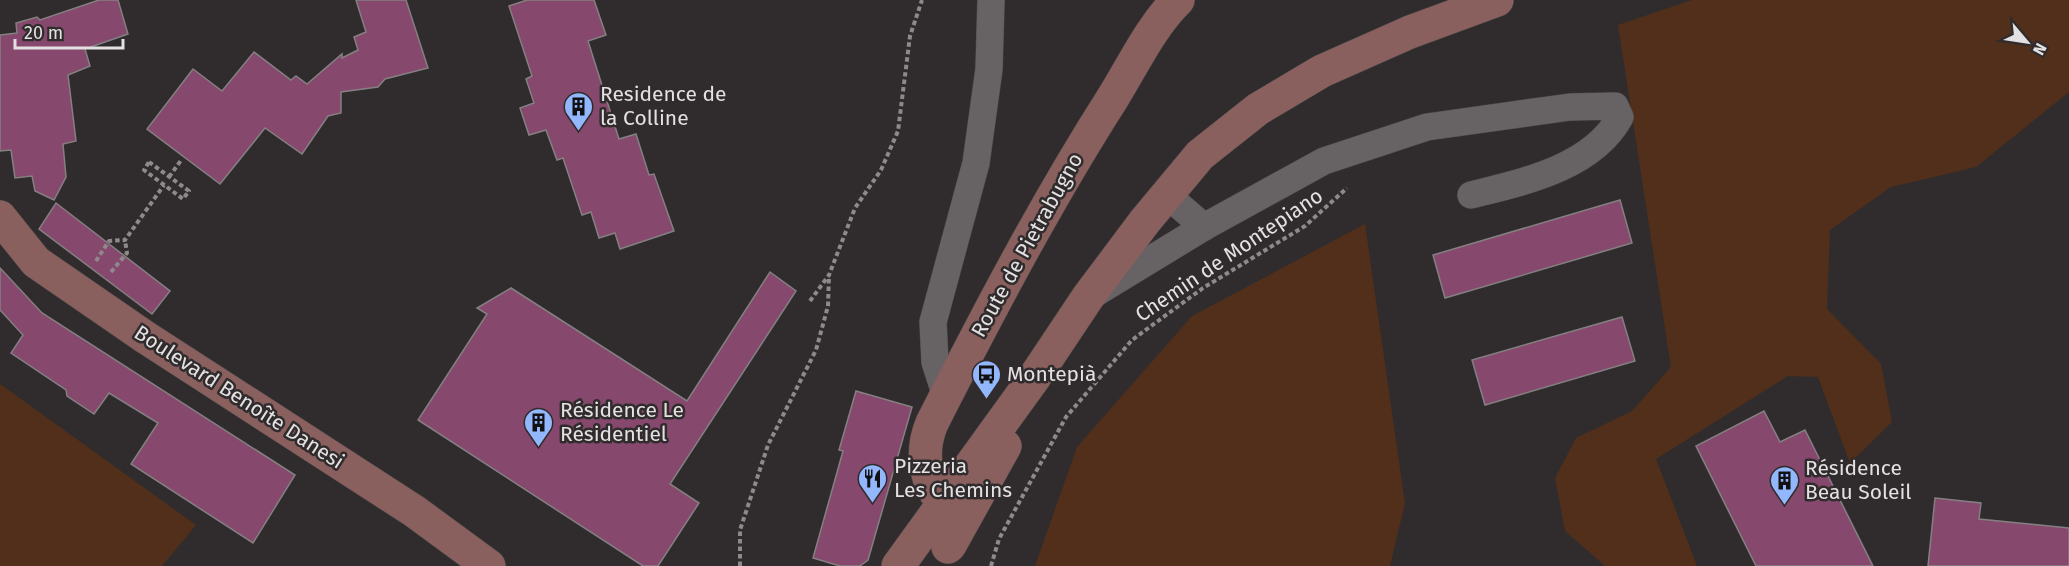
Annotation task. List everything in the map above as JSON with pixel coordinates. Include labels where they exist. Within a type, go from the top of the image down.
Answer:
[{"type":"main road","name":"Route de Pietrabugno","points":[[943,557],[951,511],[935,495],[924,442],[1002,286],[1073,160],[1150,37],[1178,0]]},
{"type":"main road","points":[[898,566],[1034,378],[1088,297],[1200,155],[1258,109],[1322,71],[1410,32],[1497,0]]},
{"type":"main road","name":"Boulevard Benoîte Danesi","points":[[0,217],[36,262],[154,343],[414,511],[489,566]]},
{"type":"main road","points":[[943,557],[999,459],[1034,378]]},
{"type":"street","points":[[945,396],[935,362],[933,322],[976,163],[989,69],[991,0]]},
{"type":"street","points":[[1088,297],[1204,227],[1324,161],[1427,127],[1570,107],[1615,106],[1620,117],[1612,133],[1581,156],[1526,181],[1471,195]]},
{"type":"street","points":[[1167,195],[1204,227]]},
{"type":"path","points":[[810,301],[829,275],[855,208],[881,170],[898,131],[910,36],[922,0]]},
{"type":"path","name":"Chemin de Montepiano","points":[[992,566],[999,539],[1066,417],[1132,340],[1203,288],[1305,226],[1345,193],[1367,147]]},
{"type":"path","points":[[169,177],[182,159]]},
{"type":"path","points":[[149,162],[189,191],[183,199],[164,185],[144,170],[149,162]]},
{"type":"path","points":[[125,240],[109,241],[96,261],[110,272],[117,268],[127,253],[125,240],[164,185]]},
{"type":"path","points":[[740,566],[740,530],[768,445],[816,350],[828,306],[829,275]]},
{"type":"shaded area","points":[[1692,0],[2069,0],[2069,92],[1976,167],[1891,187],[1830,230],[1827,309],[1881,364],[1892,422],[1850,463],[1818,377],[1788,376],[1656,459],[1697,566],[1605,566],[1565,531],[1555,478],[1576,438],[1632,411],[1671,367],[1618,25]]},
{"type":"shaded area","points":[[1365,224],[1405,503],[1390,566],[1035,566],[1077,447],[1192,316]]},
{"type":"shaded area","points":[[0,384],[196,525],[162,566],[0,566]]},
{"type":"building","points":[[99,0],[118,0],[128,34],[85,49],[90,66],[68,75],[76,141],[63,144],[66,177],[54,200],[35,191],[32,176],[15,178],[11,150],[0,151],[0,35],[17,33],[16,23],[37,17],[40,20]]},
{"type":"building","points":[[356,0],[406,0],[428,68],[385,79],[378,87],[341,92],[341,113],[328,116],[302,154],[265,128],[220,184],[147,129],[193,69],[222,91],[254,52],[291,80],[296,76],[307,84],[342,54],[342,58],[358,50],[354,37],[366,32]]},
{"type":"building","name":"Residence de la Colline","points":[[527,0],[594,0],[606,35],[588,41],[619,139],[636,134],[649,175],[654,174],[674,231],[620,249],[615,233],[599,238],[591,212],[582,215],[563,158],[557,160],[546,130],[529,135],[520,108],[534,103],[526,79],[532,76],[509,6]]},
{"type":"building","points":[[1620,200],[1632,243],[1445,298],[1433,255]]},
{"type":"building","points":[[56,203],[170,291],[152,314],[39,229]]},
{"type":"building","points":[[0,268],[42,313],[295,475],[253,543],[131,464],[158,423],[109,393],[94,414],[67,396],[66,390],[11,353],[23,335],[0,310]]},
{"type":"building","points":[[770,272],[796,291],[670,484],[699,503],[658,566],[643,566],[418,420],[487,314],[477,308],[511,288],[687,401]]},
{"type":"building","points":[[1622,317],[1635,361],[1485,405],[1472,360]]},
{"type":"building","points":[[856,391],[912,407],[868,560],[860,566],[840,566],[813,558],[843,451],[839,450]]},
{"type":"building","name":"Résidence Beau Soleil","points":[[1764,411],[1780,442],[1805,430],[1873,566],[1756,566],[1696,446]]},
{"type":"building","points":[[1935,498],[1981,503],[1979,519],[2069,528],[2069,566],[1928,566]]},
{"type":"place","name":"Residence de la Colline","points":[[579,132]]},
{"type":"place","name":"Montepià","points":[[986,400]]},
{"type":"place","name":"Résidence Le Résidentiel","points":[[539,448]]},
{"type":"place","name":"Pizzeria Les Chemins","points":[[873,504]]},
{"type":"place","name":"Résidence Beau Soleil","points":[[1784,506]]}]
